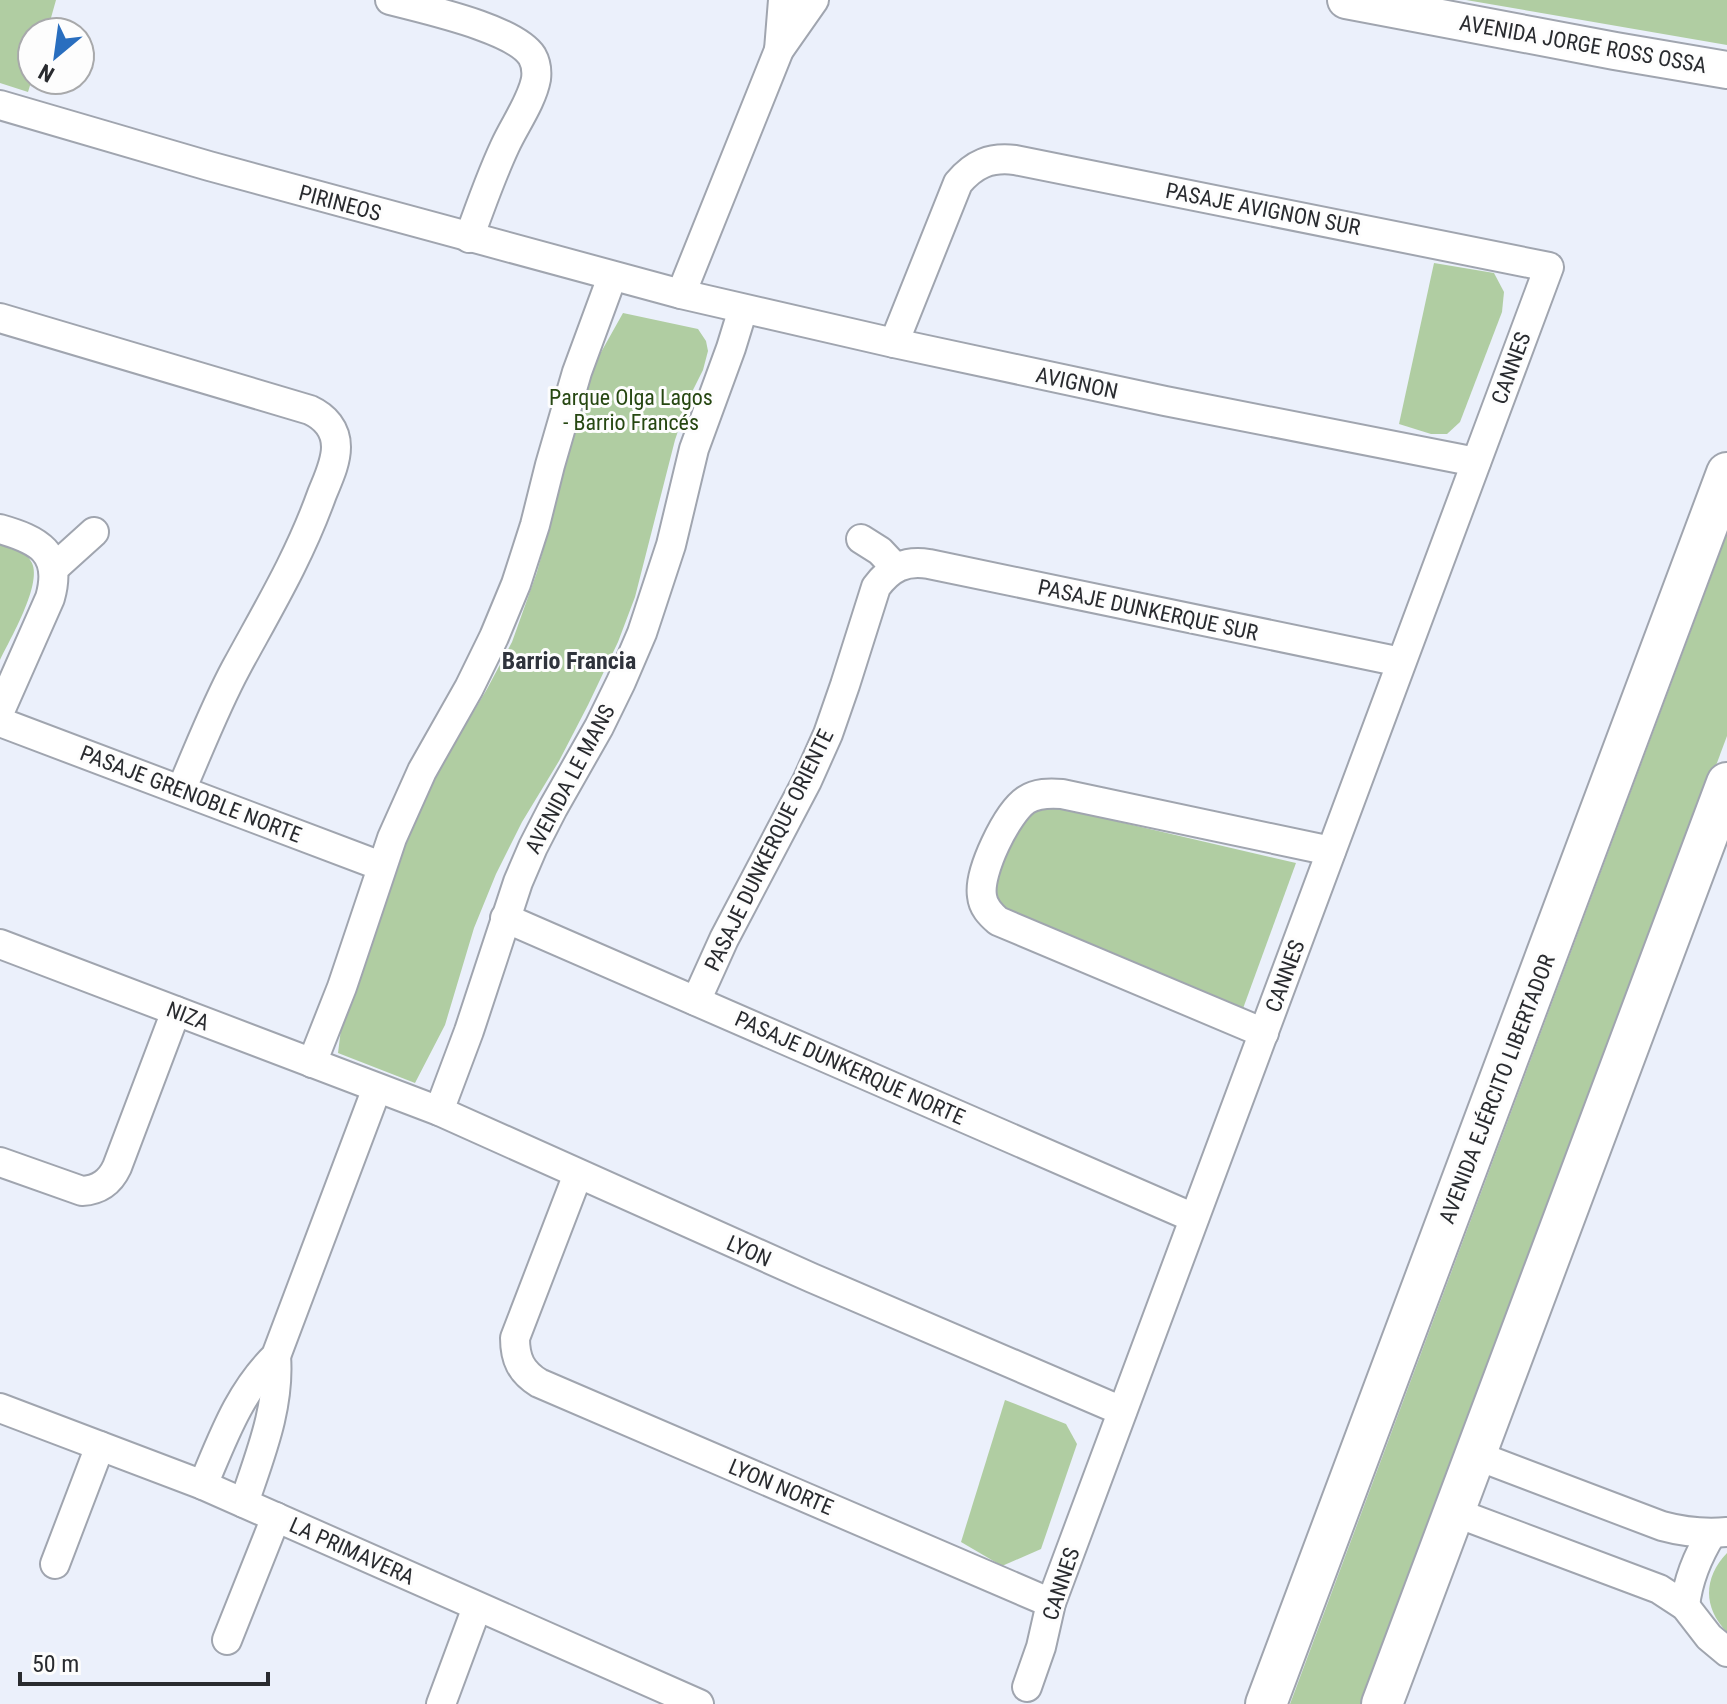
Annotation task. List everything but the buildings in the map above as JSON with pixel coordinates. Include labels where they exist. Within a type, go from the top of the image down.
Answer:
[{"type":"main road","name":"AVENIDA EJÉRCITO LIBERTADOR","points":[[1266,1704],[1727,473]]},
{"type":"main road","points":[[1382,1704],[1727,783]]},
{"type":"street","points":[[390,0],[505,35],[525,48],[536,64],[534,87],[500,157],[469,238]]},
{"type":"street","points":[[779,50],[783,0]]},
{"type":"street","points":[[681,294],[779,50],[814,0]]},
{"type":"street","name":"AVENIDA JORGE ROSS OSSA","points":[[1346,0],[1727,70]]},
{"type":"street","name":"PIRINEOS","points":[[0,105],[209,166],[681,294]]},
{"type":"street","name":"PASAJE AVIGNON SUR","points":[[894,343],[958,183],[978,165],[1002,158],[1549,267]]},
{"type":"street","name":"CANNES","points":[[1027,1687],[1051,1603],[1549,267]]},
{"type":"street","points":[[312,1063],[342,987],[392,838],[422,771],[494,637],[516,584],[577,372],[612,277]]},
{"type":"street","name":"AVIGNON","points":[[681,294],[1165,401],[1476,462]]},
{"type":"street","name":"AVENIDA LE MANS","points":[[439,1111],[469,1031],[505,918],[533,847],[599,727],[642,633],[671,545],[694,449],[743,309]]},
{"type":"street","points":[[0,318],[310,410],[327,421],[332,430],[335,460],[301,547],[220,699],[181,790]]},
{"type":"street","points":[[0,529],[31,539],[41,547],[49,557],[54,583],[0,711]]},
{"type":"street","points":[[53,569],[94,532]]},
{"type":"street","points":[[861,539],[880,551],[895,567]]},
{"type":"street","name":"PASAJE DUNKERQUE SUR","points":[[895,567],[918,562],[929,564],[1401,662]]},
{"type":"street","name":"PASAJE DUNKERQUE ORIENTE","points":[[696,1001],[755,877],[783,830],[813,769],[841,697],[876,587],[895,567]]},
{"type":"street","name":"PASAJE GRENOBLE NORTE","points":[[0,722],[381,866]]},
{"type":"street","points":[[1264,1033],[1008,926],[990,915],[982,895],[982,884],[996,846],[1016,809],[1042,794],[1062,794],[1331,851]]},
{"type":"street","name":"PASAJE DUNKERQUE NORTE","points":[[505,918],[1194,1218]]},
{"type":"street","name":"NIZA","points":[[0,944],[377,1088]]},
{"type":"street","points":[[0,1162],[73,1189],[91,1191],[114,1175],[176,1011]]},
{"type":"street","points":[[244,1503],[273,1410],[277,1387],[276,1356],[377,1088]]},
{"type":"street","name":"LYON","points":[[377,1088],[439,1111],[812,1278],[1122,1411]]},
{"type":"street","name":"LYON NORTE","points":[[578,1174],[515,1338],[515,1351],[523,1371],[539,1383],[1051,1603]]},
{"type":"street","points":[[203,1485],[243,1395],[276,1356]]},
{"type":"street","name":"LA PRIMAVERA","points":[[0,1408],[203,1485],[699,1704]]},
{"type":"street","points":[[55,1564],[100,1446]]},
{"type":"street","points":[[1475,1455],[1662,1526],[1683,1531],[1719,1533]]},
{"type":"street","points":[[1454,1512],[1659,1589],[1685,1606],[1709,1637],[1727,1652]]},
{"type":"street","points":[[227,1640],[276,1517]]},
{"type":"street","points":[[1685,1606],[1691,1572],[1700,1552],[1719,1533]]},
{"type":"street","points":[[441,1704],[477,1607]]},
{"type":"green space","points":[[0,0],[56,0],[52,16],[16,16],[16,88],[0,83]]},
{"type":"green space","points":[[1466,0],[1727,0],[1727,45]]},
{"type":"green space","points":[[1434,263],[1494,273],[1504,292],[1502,312],[1460,422],[1447,434],[1431,434],[1399,424]]},
{"type":"green space","name":"Parque Olga Lagos - Barrio Francés","points":[[623,313],[698,329],[708,351],[703,370],[689,398],[675,440],[635,597],[618,642],[559,761],[522,822],[496,874],[474,928],[445,1025],[415,1083],[338,1053],[342,1021],[416,808],[512,642],[537,572],[556,504],[566,449],[581,395]]},
{"type":"green space","points":[[1727,534],[1727,736],[1366,1704],[1290,1704]]},
{"type":"green space","points":[[0,543],[26,555],[34,573],[24,612],[0,660]]},
{"type":"green space","points":[[1051,806],[1296,863],[1241,1014],[1023,925],[996,902],[998,875],[1009,843],[1030,811]]},
{"type":"green space","points":[[1005,1400],[1066,1424],[1077,1444],[1041,1549],[1002,1566],[961,1542]]},
{"type":"green space","points":[[1727,1553],[1727,1632],[1714,1613],[1709,1593],[1714,1573]]},
{"type":"district","name":"Barrio Francia","points":[[569,661]]}]
